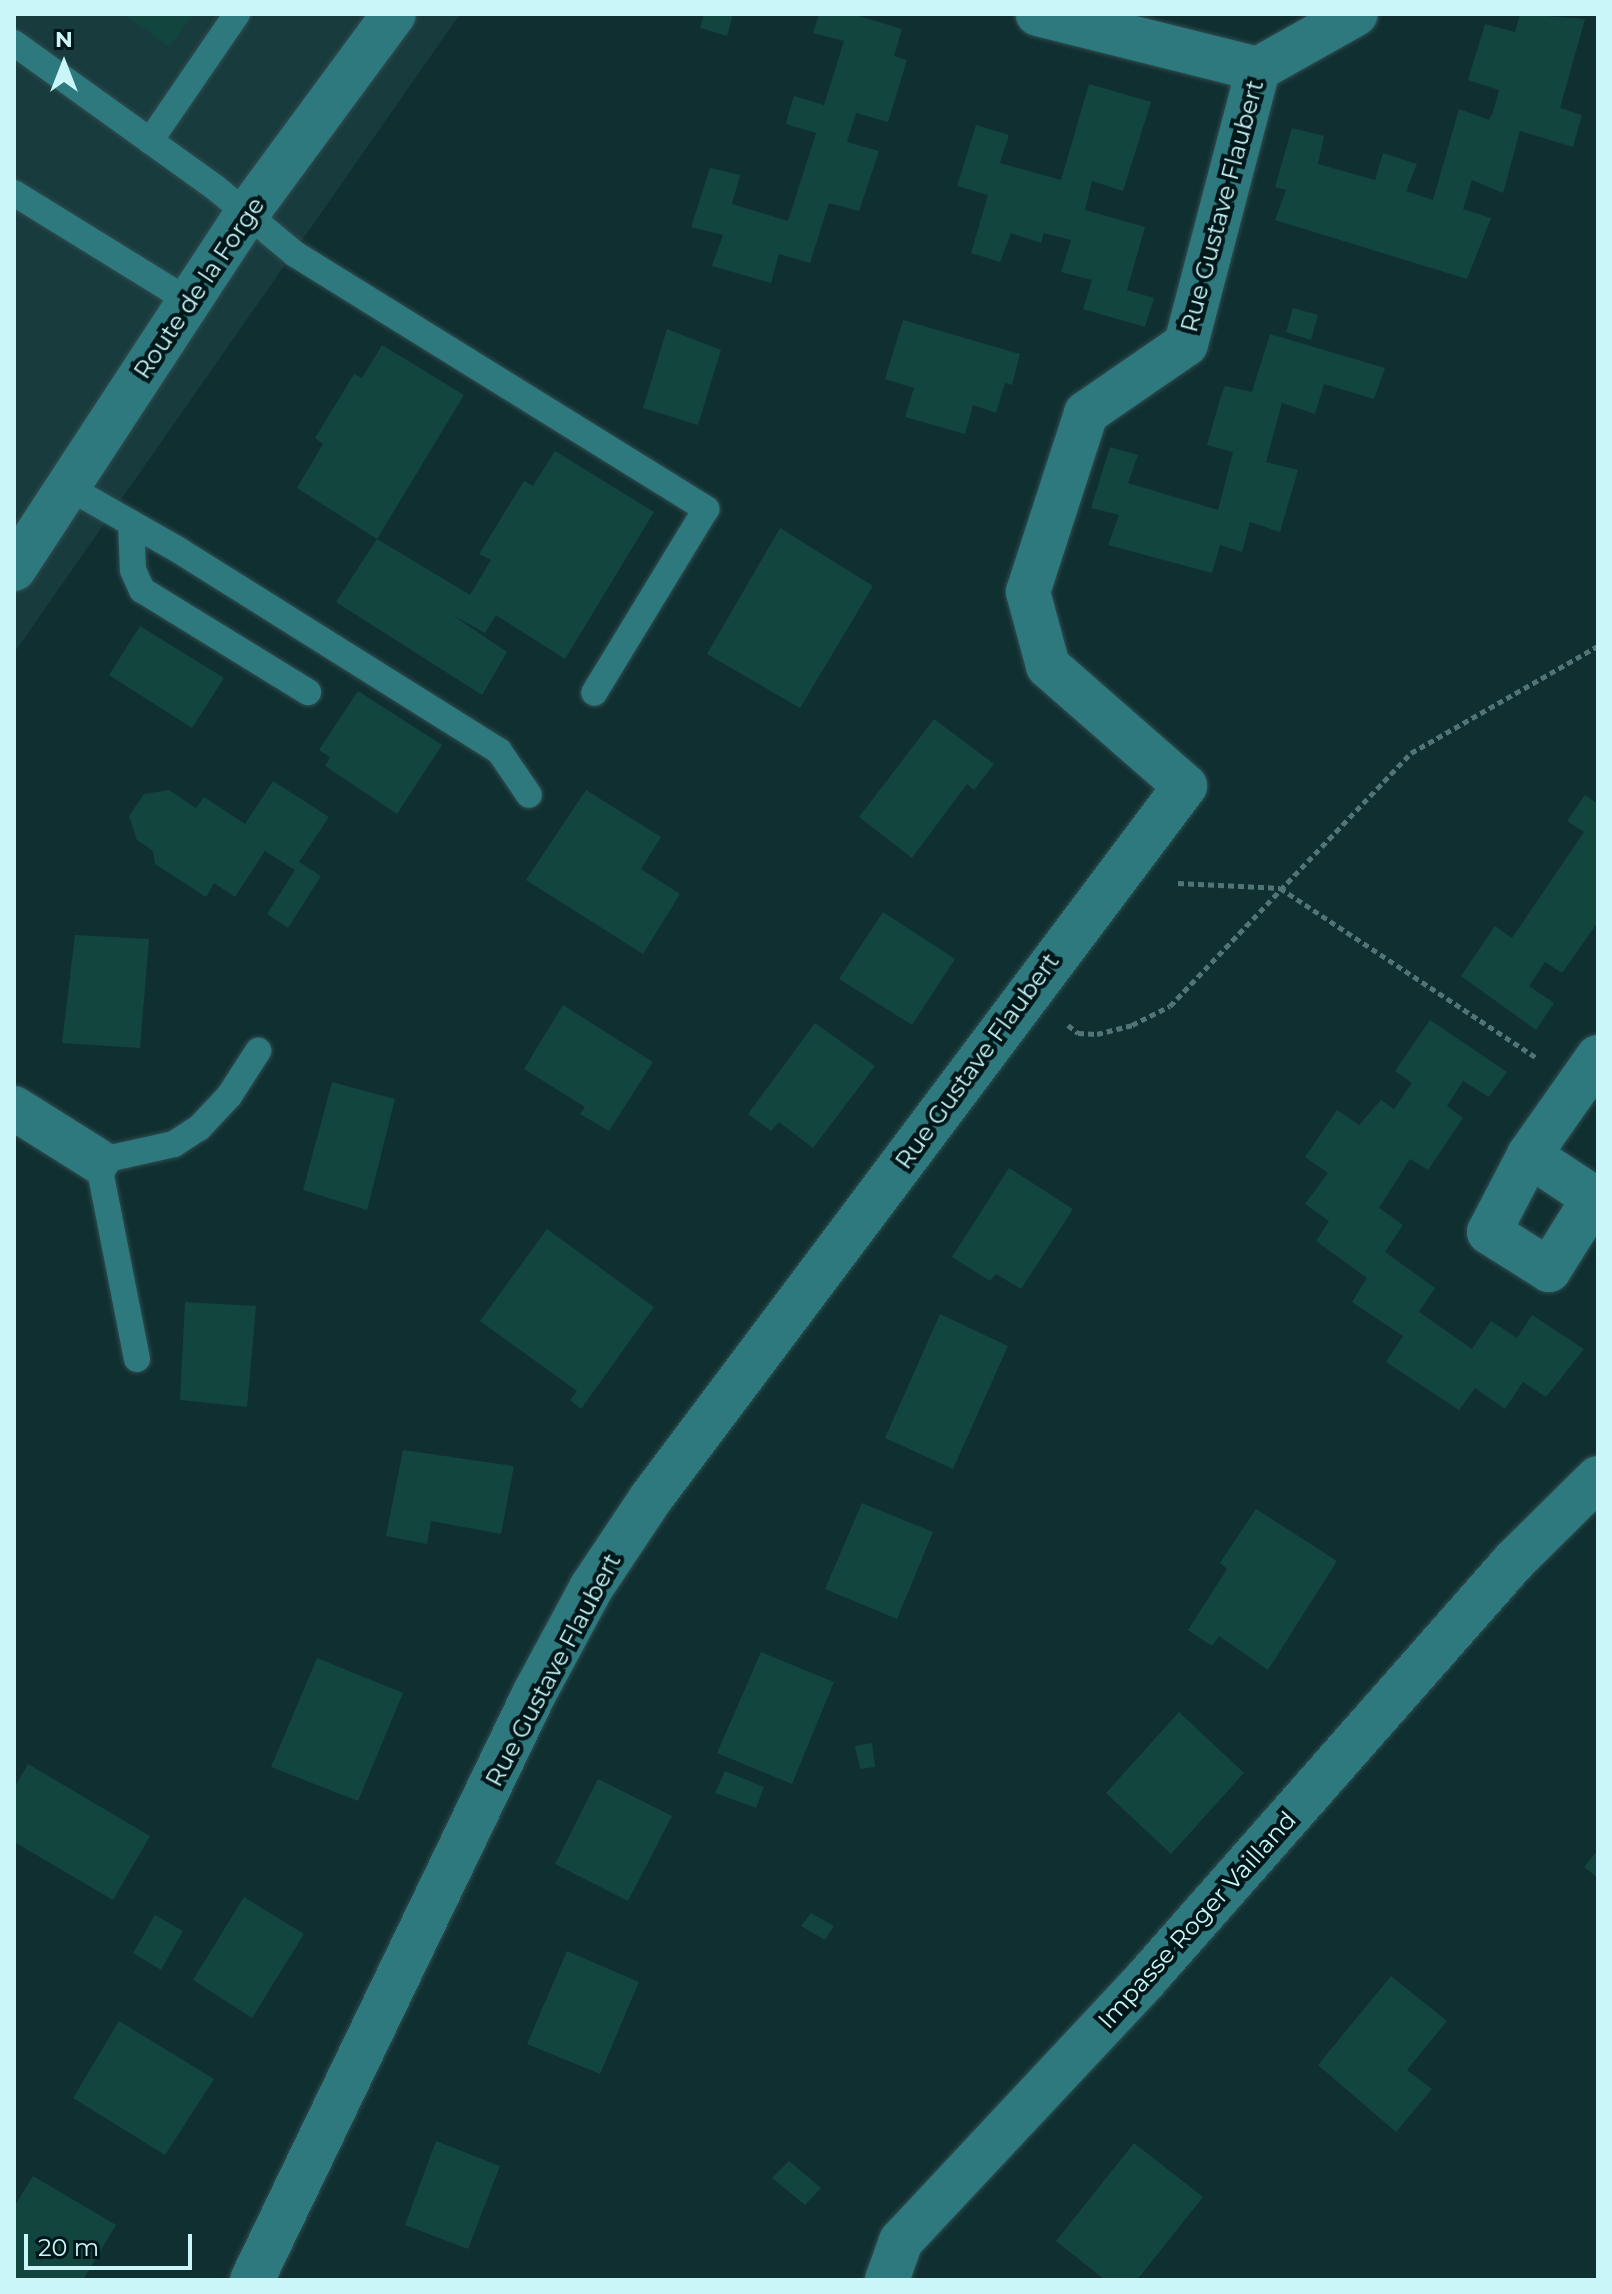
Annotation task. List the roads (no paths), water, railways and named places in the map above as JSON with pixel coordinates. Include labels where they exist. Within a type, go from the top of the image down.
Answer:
[{"type":"street","name":"Route de la Forge","points":[[14,569],[248,212],[394,14]]},
{"type":"street","name":"Rue Gustave Flaubert","points":[[252,2280],[534,1694],[591,1588],[651,1498],[815,1285],[1026,992],[1185,786],[1048,666],[1028,592],[1086,413],[1186,344],[1258,69],[1038,14]]},
{"type":"street","points":[[1258,69],[1356,14]]},
{"type":"street","points":[[1529,1155],[1588,1071]]},
{"type":"street","points":[[14,1108],[98,1161]]},
{"type":"street","name":"Impasse Roger Vailland","points":[[887,2280],[901,2241],[1146,1979],[1514,1561],[1598,1478]]},
{"type":"lane","points":[[150,141],[237,14]]},
{"type":"lane","points":[[14,43],[248,212],[295,254],[706,509],[594,693]]},
{"type":"lane","points":[[14,193],[189,301]]},
{"type":"lane","points":[[68,487],[499,751],[516,769],[529,795]]},
{"type":"lane","points":[[131,523],[133,570],[142,590],[308,692]]},
{"type":"lane","points":[[137,1359],[98,1161],[174,1144],[199,1128],[229,1096],[258,1051]]}]
